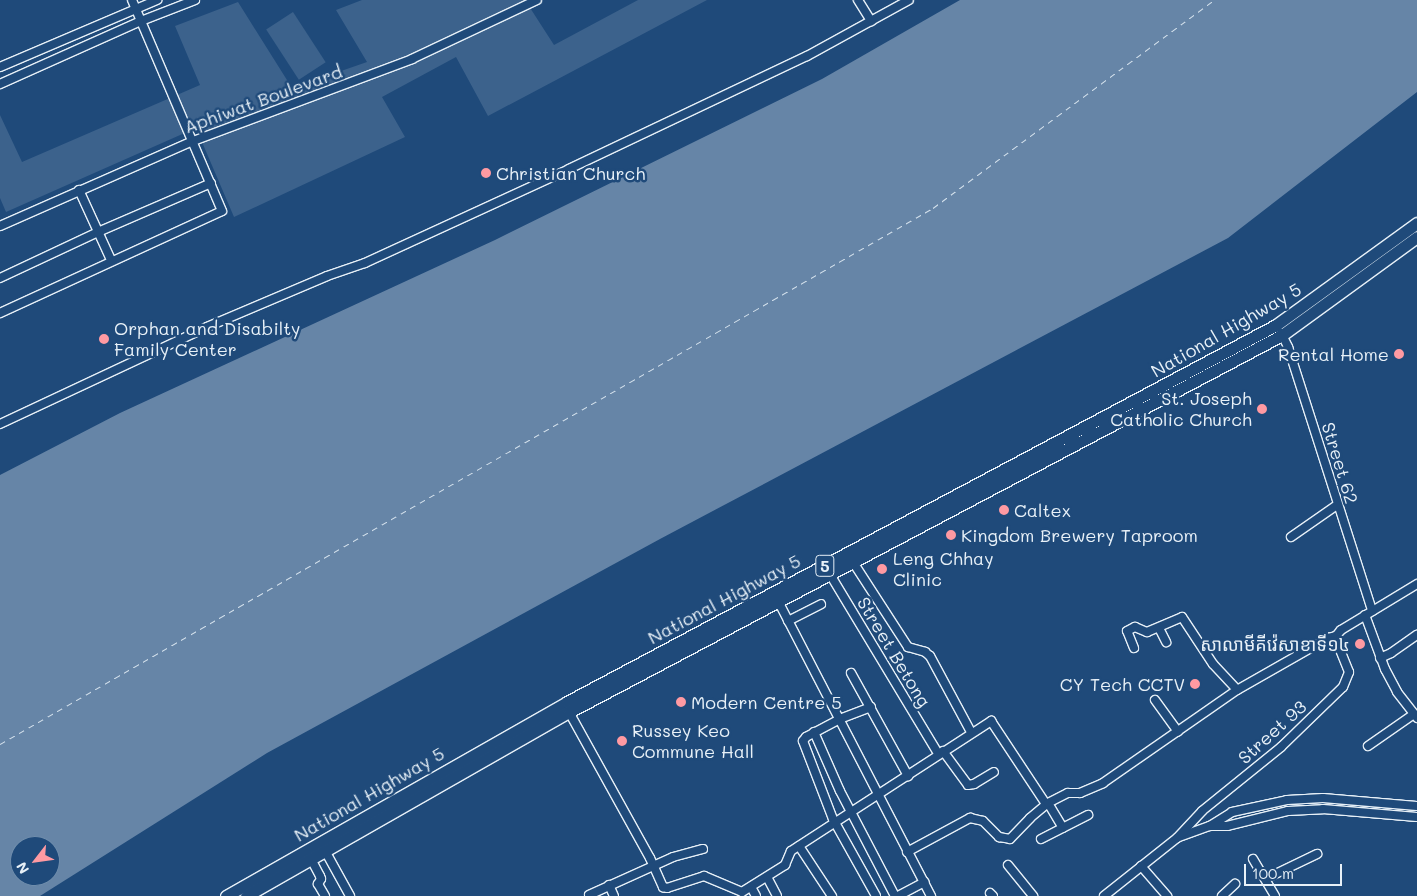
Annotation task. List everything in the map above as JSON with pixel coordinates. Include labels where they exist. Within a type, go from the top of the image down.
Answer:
[{"type":"highway","name":"National Highway 5","points":[[1279,330],[1417,223]]},
{"type":"highway","name":"National Highway 5","points":[[246,896],[311,859],[323,846],[512,732],[851,558],[1279,330],[1417,237]]},
{"type":"highway","name":"National Highway 5","points":[[226,896],[323,846],[776,597]]},
{"type":"street","points":[[0,312],[222,211],[132,0]]},
{"type":"street","points":[[0,67],[157,0]]},
{"type":"street","points":[[0,84],[141,21],[195,0]]},
{"type":"street","points":[[858,0],[871,21]]},
{"type":"street","points":[[0,424],[207,327],[327,276],[365,263],[569,169],[807,56],[909,0]]},
{"type":"street","name":"Aphiwat Boulevard","points":[[0,226],[192,141],[412,59],[535,1]]},
{"type":"street","points":[[0,278],[98,232],[211,183]]},
{"type":"street","points":[[79,190],[111,260]]},
{"type":"street","name":"Street 62","points":[[1279,330],[1288,347],[1338,505],[1380,658],[1397,692],[1416,717]]},
{"type":"street","points":[[1291,537],[1338,505]]},
{"type":"street","points":[[851,558],[908,647],[925,652],[930,656],[971,732]]},
{"type":"street","name":"Street Betong","points":[[828,570],[941,752],[968,785],[974,784],[994,772]]},
{"type":"street","points":[[908,852],[970,818],[983,822],[999,837],[1010,839],[1047,803],[1068,793],[1080,793],[1103,783],[1237,690],[1317,643],[1336,636],[1341,630],[1417,584]]},
{"type":"street","points":[[776,597],[932,896]]},
{"type":"street","points":[[788,621],[821,604]]},
{"type":"street","points":[[1134,648],[1126,631],[1135,627],[1147,632],[1182,617],[1213,664],[1237,690]]},
{"type":"street","points":[[1159,628],[1166,642]]},
{"type":"street","points":[[1380,658],[1391,653],[1417,635]]},
{"type":"street","name":"Street 93","points":[[1104,896],[1177,838],[1202,811],[1281,747],[1343,687],[1349,672],[1336,636]]},
{"type":"street","points":[[851,672],[908,776]]},
{"type":"street","points":[[1155,700],[1178,732]]},
{"type":"street","points":[[871,707],[840,719],[806,736],[803,741],[823,796],[836,824],[876,896]]},
{"type":"street","points":[[569,712],[654,865],[663,887],[667,888],[704,876],[741,893],[785,865],[789,853],[799,846],[836,824],[971,732],[991,721],[1063,828]]},
{"type":"street","points":[[1368,746],[1416,717]]},
{"type":"street","points":[[814,732],[851,813],[897,896],[924,882]]},
{"type":"street","points":[[1177,838],[1210,826],[1232,812],[1287,800],[1323,798],[1417,806]]},
{"type":"street","points":[[1202,811],[1204,820],[1210,826],[1227,826],[1288,811],[1323,809],[1417,817]]},
{"type":"street","points":[[1041,839],[1088,815]]},
{"type":"street","points":[[323,846],[350,896]]},
{"type":"street","points":[[799,846],[832,896]]},
{"type":"street","points":[[589,895],[673,857],[703,849]]},
{"type":"street","points":[[1265,879],[1317,854]]},
{"type":"street","points":[[311,859],[321,879],[318,884],[325,896]]},
{"type":"street","points":[[1253,859],[1276,896]]},
{"type":"street","points":[[1008,865],[1034,896]]},
{"type":"street","points":[[1142,866],[1167,896]]},
{"type":"street","points":[[766,877],[777,896]]},
{"type":"street","points":[[1222,896],[1235,884]]},
{"type":"street","points":[[608,885],[614,896]]},
{"type":"street","points":[[751,887],[756,896]]},
{"type":"shaded area","points":[[362,0],[525,0],[554,45],[638,0],[707,0],[488,116],[456,57],[382,97],[405,137],[234,217],[196,128],[6,212],[0,198],[0,115],[22,162],[200,85],[175,26],[238,2],[292,88],[367,62],[336,10]]},
{"type":"shaded area","points":[[960,0],[1417,0],[1417,92],[1228,238],[660,539],[267,753],[60,883],[60,836],[10,836],[10,886],[56,886],[40,896],[0,896],[0,475],[120,413],[495,240],[822,79]]},
{"type":"shaded area","points":[[293,12],[326,62],[299,80],[266,29]]},
{"type":"ferry route","points":[[0,744],[933,208],[1214,0]]},
{"type":"place","name":"Christian Church","points":[[486,173]]},
{"type":"place","name":"Orphan and Disabilty Family Center","points":[[104,339]]},
{"type":"place","name":"Rental Home","points":[[1399,354]]},
{"type":"place","name":"St. Joseph Catholic Church","points":[[1262,409]]},
{"type":"place","name":"Caltex","points":[[1004,510]]},
{"type":"place","name":"Kingdom Brewery Taproom","points":[[951,535]]},
{"type":"place","name":"Leng Chhay Clinic","points":[[882,569]]},
{"type":"place","name":"សាលាមីគីវ៉េសាខាទី១៤","points":[[1360,644]]},
{"type":"place","name":"CY Tech CCTV","points":[[1195,684]]},
{"type":"place","name":"Modern Centre 5","points":[[681,702]]},
{"type":"place","name":"Russey Keo Commune Hall","points":[[622,741]]}]
